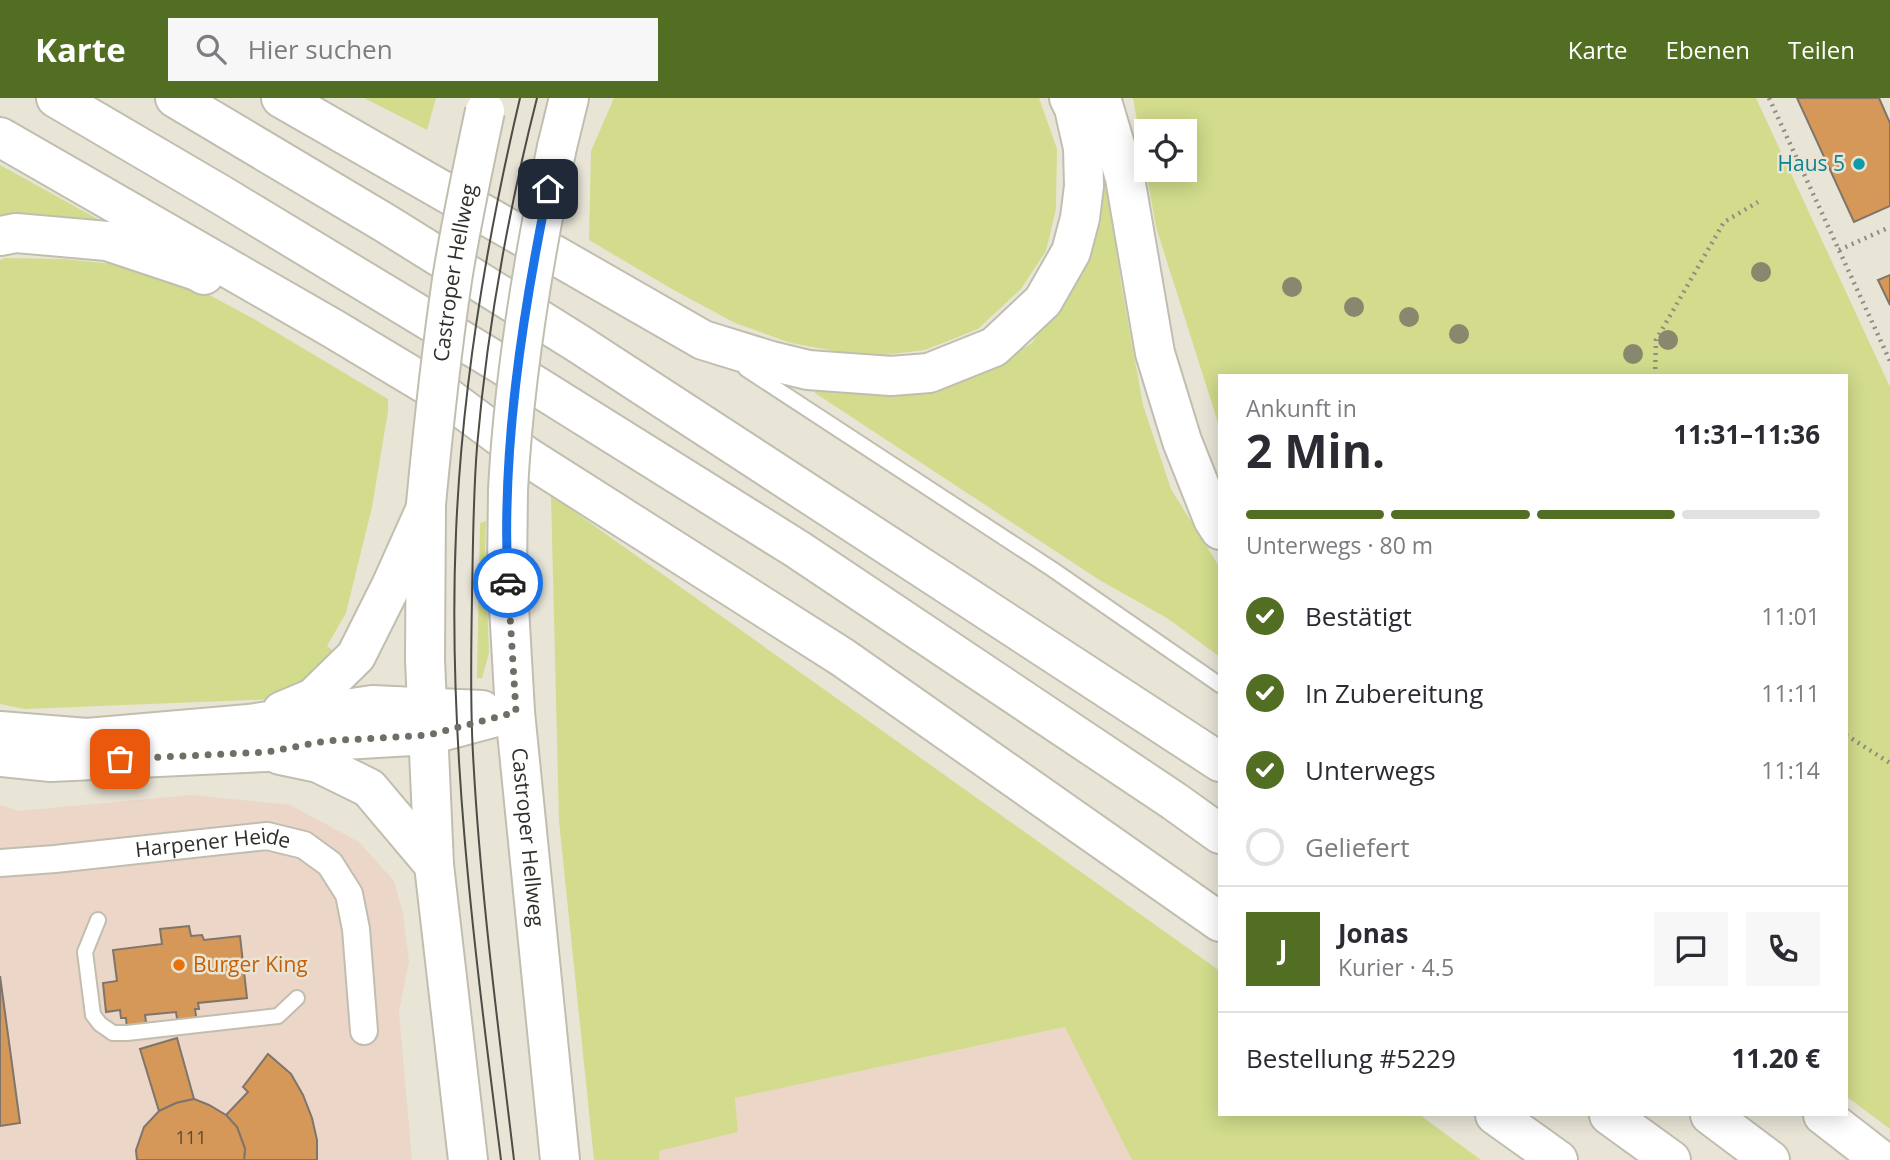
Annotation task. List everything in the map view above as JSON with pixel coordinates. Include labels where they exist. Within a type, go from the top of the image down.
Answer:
[{"type":"main road","points":[[56,98],[514,372],[786,542],[1218,833]]},
{"type":"main road","points":[[175,98],[385,223],[579,344],[1218,761]]},
{"type":"main road","points":[[281,98],[703,340],[771,362],[808,370],[891,376],[929,373],[994,347],[1043,302],[1071,252],[1080,218],[1084,186],[1083,148],[1074,108],[1069,98]]},
{"type":"main road","name":"Castroper Hellweg","points":[[560,1160],[516,712],[507,572],[508,490],[514,406],[539,231],[569,98]]},
{"type":"main road","points":[[1101,98],[1125,178],[1155,353],[1182,441],[1218,527]]},
{"type":"main road","name":"Castroper Hellweg","points":[[468,1160],[434,865],[428,721],[426,506],[452,279],[467,193],[487,104]]},
{"type":"main road","points":[[0,136],[447,397],[526,456],[842,657],[1218,921]]},
{"type":"main road","points":[[0,236],[16,233],[107,241],[197,271],[447,418],[526,456]]},
{"type":"main road","points":[[258,738],[313,698],[356,656],[391,586],[426,506]]},
{"type":"main road","points":[[0,731],[87,738],[258,738],[326,741],[428,721],[516,712]]},
{"type":"main road","points":[[0,757],[51,762],[258,738],[369,788],[434,865]]},
{"type":"main road","points":[[1496,1116],[1558,1160]]},
{"type":"main road","points":[[1610,1116],[1671,1160]]},
{"type":"main road","points":[[1711,1116],[1770,1160]]},
{"type":"main road","points":[[1824,1116],[1881,1160]]},
{"type":"street","name":"Harpener Heide","points":[[0,863],[267,836],[304,845],[330,864],[349,894],[356,929],[364,1031]]},
{"type":"lane","points":[[703,340],[1052,569],[1218,684]]},
{"type":"lane","points":[[98,920],[85,951],[93,1015],[113,1033],[278,1016],[297,999]]},
{"type":"path","points":[[1769,98],[1890,361]]},
{"type":"path","points":[[1655,374],[1656,340],[1724,222],[1758,202]]},
{"type":"path","points":[[1839,250],[1890,227]]},
{"type":"path","points":[[1848,736],[1890,763]]},
{"type":"shaded area","points":[[191,795],[290,805],[359,842],[394,881],[403,914],[409,961],[399,1012],[412,1160],[0,1160],[0,805],[19,811]]},
{"type":"shaded area","points":[[1066,1027],[1132,1160],[659,1160],[659,1151],[738,1132],[735,1098]]},
{"type":"green space","points":[[364,98],[436,98],[427,130]]},
{"type":"green space","points":[[614,98],[1039,98],[1057,149],[1056,209],[1046,251],[1021,289],[978,329],[925,350],[867,357],[791,343],[735,323],[589,240],[591,151]]},
{"type":"green space","points":[[1133,98],[1756,98],[1890,387],[1890,1129],[1848,1098],[1848,374],[1218,374],[1218,423],[1156,227],[1148,182],[1197,182],[1197,119],[1137,119]]},
{"type":"green space","points":[[0,165],[103,222],[0,219]]},
{"type":"green space","points":[[1098,166],[1106,172],[1121,283],[1143,405],[1171,489],[1218,565],[1218,656],[1167,618],[1101,581],[815,393],[814,386],[995,365],[1032,343],[1079,271]]},
{"type":"green space","points":[[63,259],[125,265],[200,290],[388,399],[372,507],[346,613],[327,646],[338,654],[310,681],[278,699],[25,709],[0,704],[0,260]]},
{"type":"green space","points":[[551,495],[1218,970],[1218,1116],[1421,1116],[1481,1160],[1132,1160],[1065,1027],[735,1098],[738,1132],[659,1151],[659,1160],[594,1160],[559,821]]},
{"type":"green space","points":[[486,521],[489,653],[482,678],[477,678],[480,523]]},
{"type":"building","name":"Haus 5","points":[[1797,98],[1879,98],[1890,123],[1890,206],[1854,222]]},
{"type":"building","points":[[1890,275],[1890,305],[1878,280]]},
{"type":"building","name":"Burger King","points":[[189,926],[191,936],[202,935],[204,940],[240,936],[247,998],[198,1003],[199,1009],[195,1009],[197,1023],[178,1025],[176,1012],[145,1015],[147,1029],[127,1030],[126,1018],[121,1018],[120,1010],[106,1012],[103,983],[117,981],[113,950],[162,944],[160,929]]},
{"type":"building","points":[[0,976],[20,1123],[0,1126]]},
{"type":"building","points":[[177,1038],[194,1099],[159,1111],[140,1049]]},
{"type":"building","points":[[268,1054],[291,1074],[303,1095],[317,1140],[317,1160],[244,1160],[245,1149],[237,1127],[226,1115],[248,1092],[243,1087]]},
{"type":"building","points":[[194,1099],[226,1115],[237,1127],[245,1149],[244,1160],[137,1160],[136,1150],[144,1127],[159,1111]]},
{"type":"tram line","points":[[501,1160],[465,847],[459,769],[454,611],[459,478],[470,368],[486,260],[520,98]]},
{"type":"tram line","points":[[514,1160],[490,957],[476,805],[471,696],[473,522],[481,403],[493,315],[508,228],[537,98]]},
{"type":"way so far","points":[[120,759],[267,752],[326,741],[429,735],[516,712],[508,583]]},
{"type":"place","name":"Haus 5","points":[[1859,164]]},
{"type":"place","name":"Burger King","points":[[179,965]]},
{"type":"route","points":[[508,583],[508,490],[514,406],[539,231],[548,189]]}]
